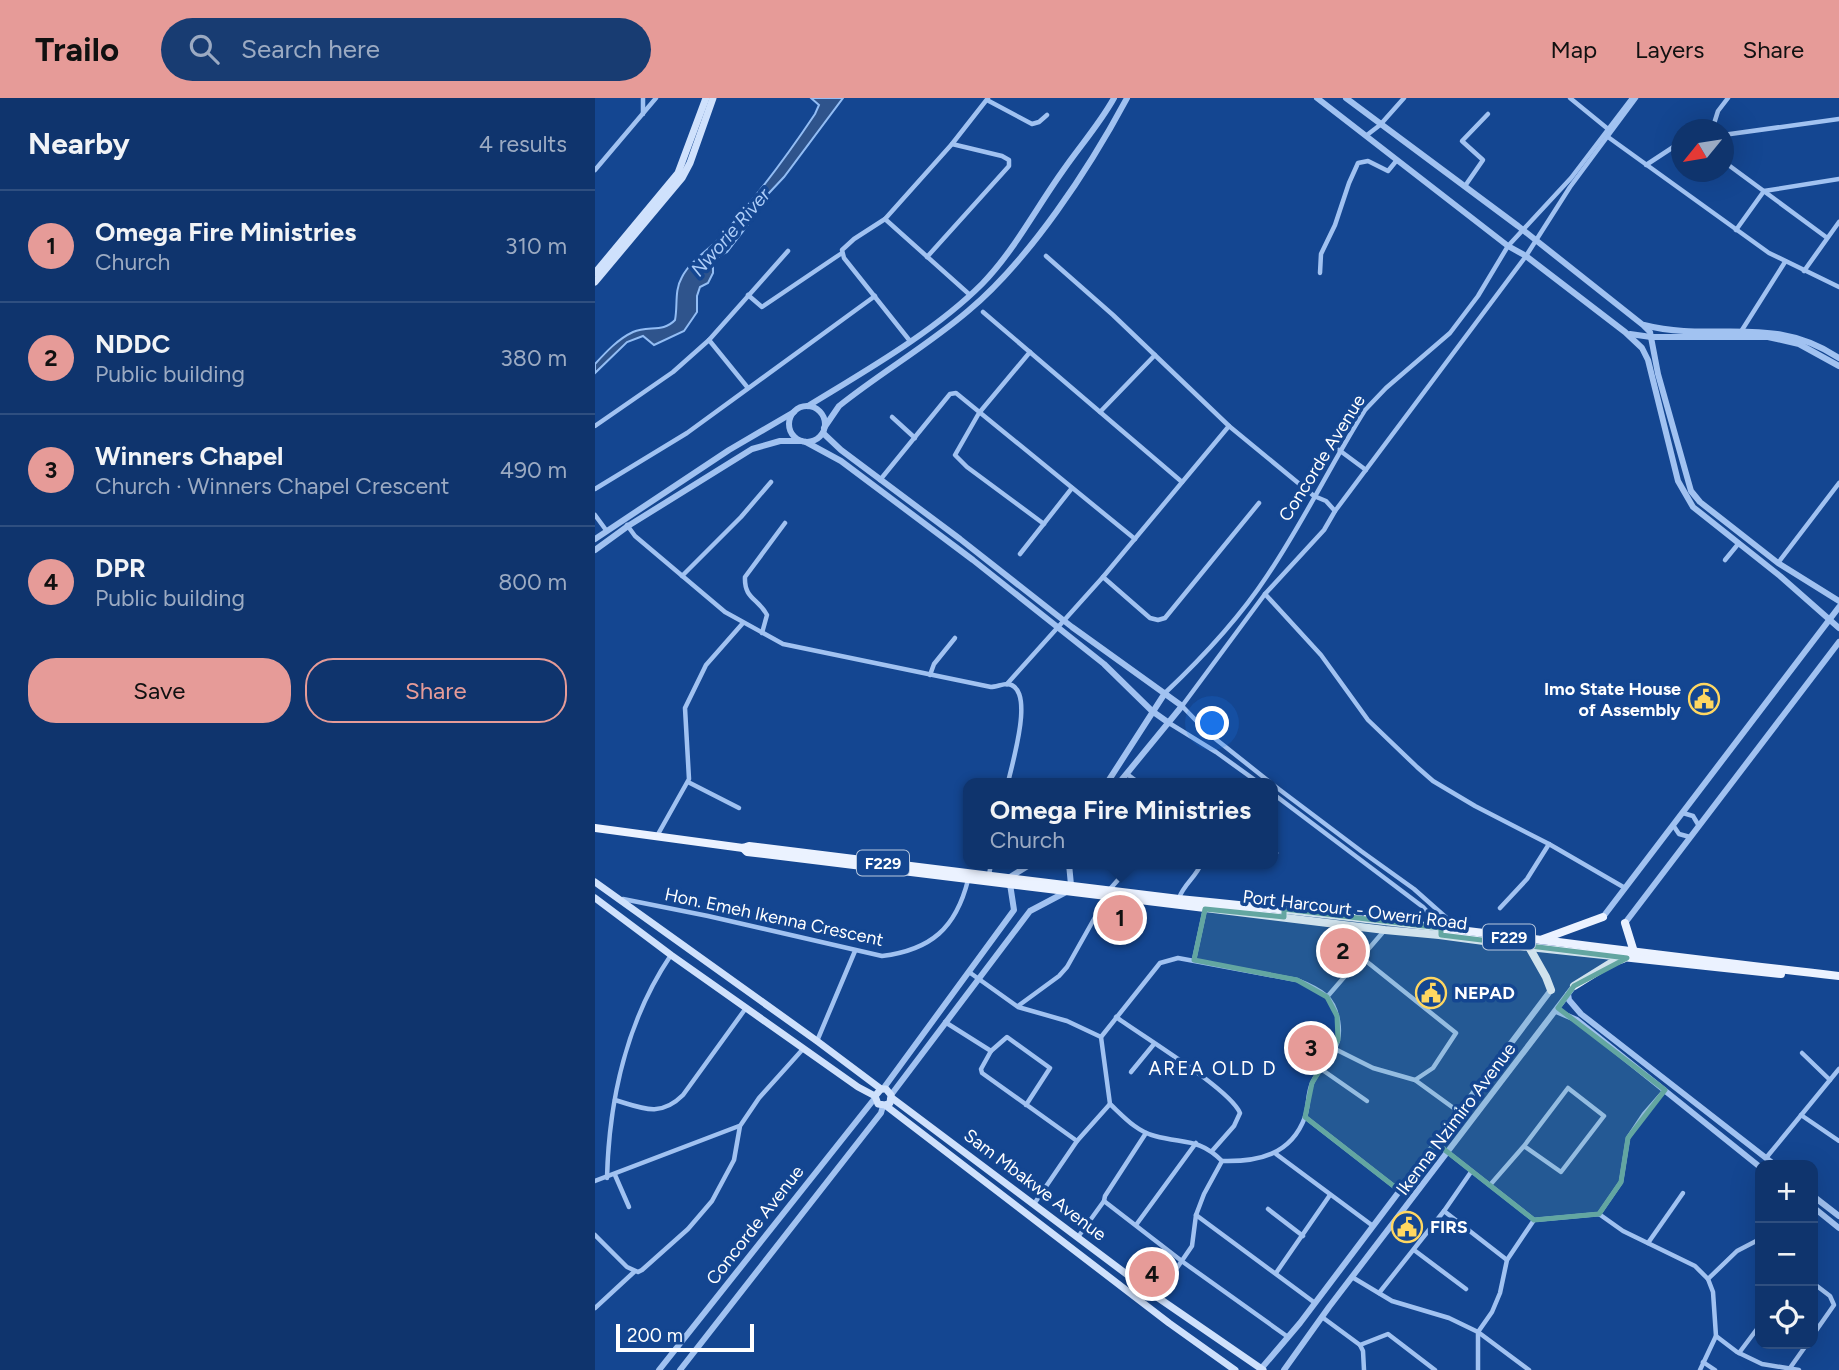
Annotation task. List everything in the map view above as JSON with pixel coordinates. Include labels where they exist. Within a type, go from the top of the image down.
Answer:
[{"type":"main road","points":[[595,274],[678,173],[706,98]]},
{"type":"main road","points":[[595,282],[682,178],[713,98]]},
{"type":"main road","points":[[595,831],[605,834],[641,835]]},
{"type":"main road","points":[[595,831],[628,831],[641,835]]},
{"type":"main road","name":"Port Harcourt - Owerri Road","points":[[641,835],[743,848],[749,846],[764,852],[1109,893],[1539,941],[1839,981]]},
{"type":"main road","name":"Port Harcourt - Owerri Road","points":[[968,876],[988,876],[1010,881]]},
{"type":"main road","points":[[595,882],[882,1089],[889,1091],[892,1097],[884,1106],[878,1104],[875,1097],[671,955],[598,900]]},
{"type":"main road","name":"Port Harcourt - Owerri Road","points":[[1109,893],[1205,909],[1284,913],[1385,930],[1441,931]]},
{"type":"main road","points":[[1539,941],[1603,917]]},
{"type":"main road","points":[[1574,986],[1611,963],[1631,955],[1625,923]]},
{"type":"main road","name":"Port Harcourt - Owerri Road","points":[[1459,933],[1529,947],[1839,976]]},
{"type":"main road","points":[[1529,947],[1551,990]]},
{"type":"main road","points":[[875,1097],[882,1089]]},
{"type":"main road","name":"Sam Mbakwe Avenue","points":[[892,1097],[1157,1297],[1261,1370]]},
{"type":"main road","name":"Sam Mbakwe Avenue","points":[[884,1106],[1169,1323],[1235,1370]]},
{"type":"street","points":[[643,98],[643,114]]},
{"type":"street","points":[[595,170],[656,98]]},
{"type":"street","points":[[595,538],[729,450],[854,379],[970,295],[1010,251],[1114,98]]},
{"type":"street","points":[[595,550],[628,526],[752,449],[780,441],[816,440],[839,407],[946,329],[1000,279],[1026,250],[1081,175],[1127,98]]},
{"type":"street","points":[[1317,98],[1508,246],[1526,256],[1625,332],[1642,348],[1648,360],[1678,481],[1706,518],[1839,628]]},
{"type":"street","points":[[1346,98],[1465,186],[1643,325],[1651,337],[1692,499],[1778,563],[1839,601]]},
{"type":"street","points":[[1367,135],[1380,125],[1404,98]]},
{"type":"street","points":[[1570,98],[1608,129]]},
{"type":"street","name":"Concorde Avenue","points":[[1110,778],[1165,693],[1205,656],[1243,610],[1268,574],[1339,450],[1373,400],[1450,333],[1521,229],[1566,183],[1634,98]]},
{"type":"street","name":"Concorde Avenue","points":[[1123,778],[1182,706],[1265,594],[1324,530],[1526,256],[1570,187],[1634,98]]},
{"type":"street","points":[[1715,119],[1728,98]]},
{"type":"street","points":[[748,295],[762,307],[842,253],[843,248],[854,239],[885,219],[952,144],[987,99],[1032,124],[1047,115]]},
{"type":"street","points":[[1465,186],[1483,160],[1462,141],[1488,114]]},
{"type":"street","points":[[1734,134],[1839,119]]},
{"type":"street","points":[[1608,137],[1736,230],[1785,262],[1839,288]]},
{"type":"street","points":[[927,257],[1010,163],[1002,156],[952,144]]},
{"type":"street","points":[[1646,165],[1671,149]]},
{"type":"street","points":[[1321,273],[1321,254],[1335,225],[1355,168],[1364,160],[1388,171],[1398,159]]},
{"type":"street","points":[[1734,168],[1826,237]]},
{"type":"street","points":[[1736,230],[1764,191],[1839,179]]},
{"type":"street","points":[[885,219],[970,295]]},
{"type":"street","points":[[1804,271],[1839,222]]},
{"type":"street","points":[[595,426],[673,372],[709,340],[788,251]]},
{"type":"street","points":[[842,253],[910,341]]},
{"type":"street","points":[[1046,256],[1229,426],[1314,496],[1326,501],[1335,512]]},
{"type":"street","points":[[1742,330],[1785,262]]},
{"type":"street","points":[[595,489],[687,433],[875,296]]},
{"type":"street","points":[[983,312],[1182,482]]},
{"type":"street","points":[[1643,325],[1662,330],[1742,330],[1793,335],[1827,349],[1839,358]]},
{"type":"street","points":[[1625,332],[1651,337],[1768,337],[1799,344],[1839,366]]},
{"type":"street","points":[[709,340],[748,388]]},
{"type":"street","points":[[1030,352],[979,413],[955,457],[1044,524]]},
{"type":"street","points":[[1100,412],[1155,355]]},
{"type":"street","points":[[880,480],[953,392],[1135,539]]},
{"type":"street","points":[[808,406],[821,413],[823,430],[841,450],[1182,706],[1207,733],[1264,778]]},
{"type":"street","points":[[794,412],[789,421],[790,431],[803,442],[841,461],[1057,626],[1104,664],[1152,711],[1252,778]]},
{"type":"street","points":[[892,417],[915,438]]},
{"type":"street","points":[[623,518],[635,536],[725,612],[783,644],[991,687],[1007,684],[1103,577],[1229,426]]},
{"type":"street","points":[[1339,450],[1366,470]]},
{"type":"street","points":[[682,576],[741,517],[771,482]]},
{"type":"street","points":[[1778,563],[1839,483]]},
{"type":"street","points":[[1020,554],[1072,488]]},
{"type":"street","points":[[1103,577],[1150,618],[1165,618],[1259,503]]},
{"type":"street","points":[[595,515],[605,530]]},
{"type":"street","points":[[762,633],[767,615],[747,594],[745,577],[785,523]]},
{"type":"street","points":[[1725,560],[1738,542]]},
{"type":"street","points":[[1265,594],[1309,640],[1368,720],[1433,780],[1625,888]]},
{"type":"street","points":[[1603,917],[1839,607]]},
{"type":"street","points":[[656,837],[688,782],[689,738],[685,708],[706,665],[743,623]]},
{"type":"street","points":[[930,675],[934,664],[955,638]]},
{"type":"street","points":[[1625,923],[1839,642]]},
{"type":"street","points":[[1007,684],[1019,692],[1022,712],[1009,778]]},
{"type":"street","points":[[1127,774],[1132,778]]},
{"type":"street","points":[[688,782],[739,808]]},
{"type":"street","points":[[1278,789],[1361,852],[1414,888],[1459,933]]},
{"type":"street","points":[[1278,798],[1423,907],[1441,931]]},
{"type":"street","points":[[1683,813],[1693,816],[1699,827]]},
{"type":"street","points":[[1673,825],[1679,834],[1690,837]]},
{"type":"street","points":[[1500,908],[1527,879],[1549,844]]},
{"type":"street","points":[[988,876],[990,869]]},
{"type":"street","points":[[882,1089],[1014,910],[1010,881],[1025,869]]},
{"type":"street","points":[[892,1097],[1032,909],[1069,888],[1069,869]]},
{"type":"street","points":[[1018,1007],[1067,967],[1109,893],[1128,869]]},
{"type":"street","points":[[1179,899],[1185,885],[1198,869]]},
{"type":"street","name":"Hon. Emeh Ikenna Crescent","points":[[619,898],[882,956],[907,953],[931,942],[947,924],[963,897],[968,876]]},
{"type":"street","points":[[595,911],[598,900]]},
{"type":"street","points":[[1194,960],[1205,909]]},
{"type":"street","points":[[1327,997],[1385,930]]},
{"type":"street","points":[[817,1041],[855,951]]},
{"type":"street","points":[[607,1178],[608,1146],[615,1100],[638,1015],[671,955]]},
{"type":"street","points":[[1361,957],[1456,1033],[1433,1068],[1415,1080]]},
{"type":"street","points":[[1178,958],[1297,980],[1327,997],[1337,1016],[1338,1040],[1312,1083],[1305,1117],[1291,1141],[1276,1154],[1258,1160],[1222,1161],[1212,1151],[1196,1143],[1146,1133],[1110,1104],[1101,1037],[1160,963],[1178,958]]},
{"type":"street","points":[[969,972],[1018,1007],[1067,1021],[1101,1037]]},
{"type":"street","name":"Ikenna Nzimiro Avenue","points":[[1284,1370],[1574,986]]},
{"type":"street","name":"Ikenna Nzimiro Avenue","points":[[1261,1370],[1315,1303],[1551,990]]},
{"type":"street","points":[[1568,994],[1569,1000],[1581,1014],[1769,1160]]},
{"type":"street","points":[[615,1100],[652,1110],[672,1105],[683,1095],[746,1008]]},
{"type":"street","points":[[1556,1011],[1577,1020],[1755,1163]]},
{"type":"street","points":[[1116,1017],[1207,1081],[1236,1105],[1240,1113],[1234,1126],[1212,1151]]},
{"type":"street","points":[[945,1023],[991,1051]]},
{"type":"street","points":[[1025,1105],[1050,1068],[1010,1037],[1002,1039],[991,1051],[981,1069],[982,1073],[1025,1105],[1077,1141]]},
{"type":"street","points":[[1131,1072],[1154,1044]]},
{"type":"street","points":[[595,1308],[634,1272],[642,1270],[663,1251],[712,1201],[734,1160],[740,1126],[759,1098],[803,1048]]},
{"type":"street","points":[[1335,1049],[1373,1068],[1415,1080],[1459,1112]]},
{"type":"street","points":[[1802,1054],[1831,1080]]},
{"type":"street","points":[[1321,1069],[1367,1101]]},
{"type":"street","points":[[1766,1158],[1839,1069]]},
{"type":"street","points":[[1490,1185],[1568,1088],[1604,1116],[1561,1172],[1524,1146]]},
{"type":"street","points":[[1599,1214],[1621,1182],[1628,1138],[1665,1090]]},
{"type":"street","name":"Concorde Avenue","points":[[659,1370],[875,1097]]},
{"type":"street","points":[[1034,1204],[1077,1141],[1110,1104]]},
{"type":"street","name":"Concorde Avenue","points":[[680,1370],[832,1178],[884,1106]]},
{"type":"street","points":[[1801,1115],[1839,1141]]},
{"type":"street","points":[[1305,1117],[1400,1191]]},
{"type":"street","points":[[595,1181],[740,1126]]},
{"type":"street","points":[[1078,1237],[1146,1133]]},
{"type":"street","points":[[1136,1225],[1196,1143]]},
{"type":"street","points":[[1436,1143],[1534,1220],[1599,1214],[1623,1231],[1695,1266],[1708,1279],[1713,1292],[1716,1336],[1700,1370]]},
{"type":"street","points":[[1276,1154],[1373,1226]]},
{"type":"street","points":[[1157,1297],[1192,1246],[1196,1215],[1222,1161]]},
{"type":"street","points":[[818,1167],[832,1178]]},
{"type":"street","points":[[1379,1293],[1444,1211],[1471,1172]]},
{"type":"street","points":[[615,1175],[629,1207]]},
{"type":"street","points":[[1648,1242],[1683,1193]]},
{"type":"street","points":[[1276,1273],[1330,1195]]},
{"type":"street","points":[[1818,1200],[1839,1216]]},
{"type":"street","points":[[1104,1201],[1288,1337]]},
{"type":"street","points":[[1268,1209],[1303,1236]]},
{"type":"street","points":[[1444,1211],[1507,1260]]},
{"type":"street","points":[[1818,1212],[1839,1228]]},
{"type":"street","points":[[1196,1215],[1315,1303]]},
{"type":"street","points":[[1478,1370],[1478,1332],[1492,1312],[1500,1293],[1507,1260],[1534,1220]]},
{"type":"street","points":[[595,1235],[634,1272]]},
{"type":"street","points":[[1708,1279],[1737,1251],[1755,1242]]},
{"type":"street","points":[[1414,1250],[1466,1289]]},
{"type":"street","points":[[1352,1277],[1392,1301],[1449,1318],[1478,1332],[1528,1370]]},
{"type":"street","points":[[1818,1287],[1830,1296],[1834,1305],[1818,1328]]},
{"type":"street","points":[[1322,1317],[1360,1345],[1364,1370]]},
{"type":"street","points":[[1739,1353],[1755,1332]]},
{"type":"street","points":[[1360,1345],[1388,1335],[1435,1370]]},
{"type":"street","points":[[1716,1336],[1739,1353],[1762,1364],[1799,1370]]},
{"type":"street","points":[[1790,1368],[1803,1349]]},
{"type":"street","points":[[1703,1362],[1715,1370]]},
{"type":"highlighted area","points":[[1205,909],[1284,917],[1284,909],[1441,928],[1441,935],[1627,958],[1574,986],[1558,1008],[1665,1090],[1628,1138],[1621,1182],[1599,1214],[1534,1220],[1436,1143],[1400,1191],[1305,1117],[1312,1083],[1338,1040],[1337,1016],[1327,997],[1297,980],[1194,960]]},
{"type":"water","name":"Nworie River","points":[[811,98],[843,98],[784,177],[754,209],[747,226],[727,252],[716,258],[708,283],[700,287],[697,312],[684,331],[654,345],[643,336],[627,342],[595,373],[595,364],[622,338],[639,330],[660,328],[675,320],[678,288],[686,271],[723,235],[782,161],[815,114],[819,105]]},
{"type":"place","name":"Imo State House of Assembly","points":[[1704,699]]},
{"type":"place","name":"Omega Fire Ministries","points":[[1120,918]]},
{"type":"place","name":"NDDC","points":[[1343,951]]},
{"type":"place","name":"NEPAD","points":[[1431,993]]},
{"type":"place","name":"Winners Chapel","points":[[1311,1048]]},
{"type":"place","name":"FIRS","points":[[1407,1227]]},
{"type":"place","name":"DPR","points":[[1152,1274]]},
{"type":"district","name":"AREA OLD D","points":[[1213,1068]]}]
